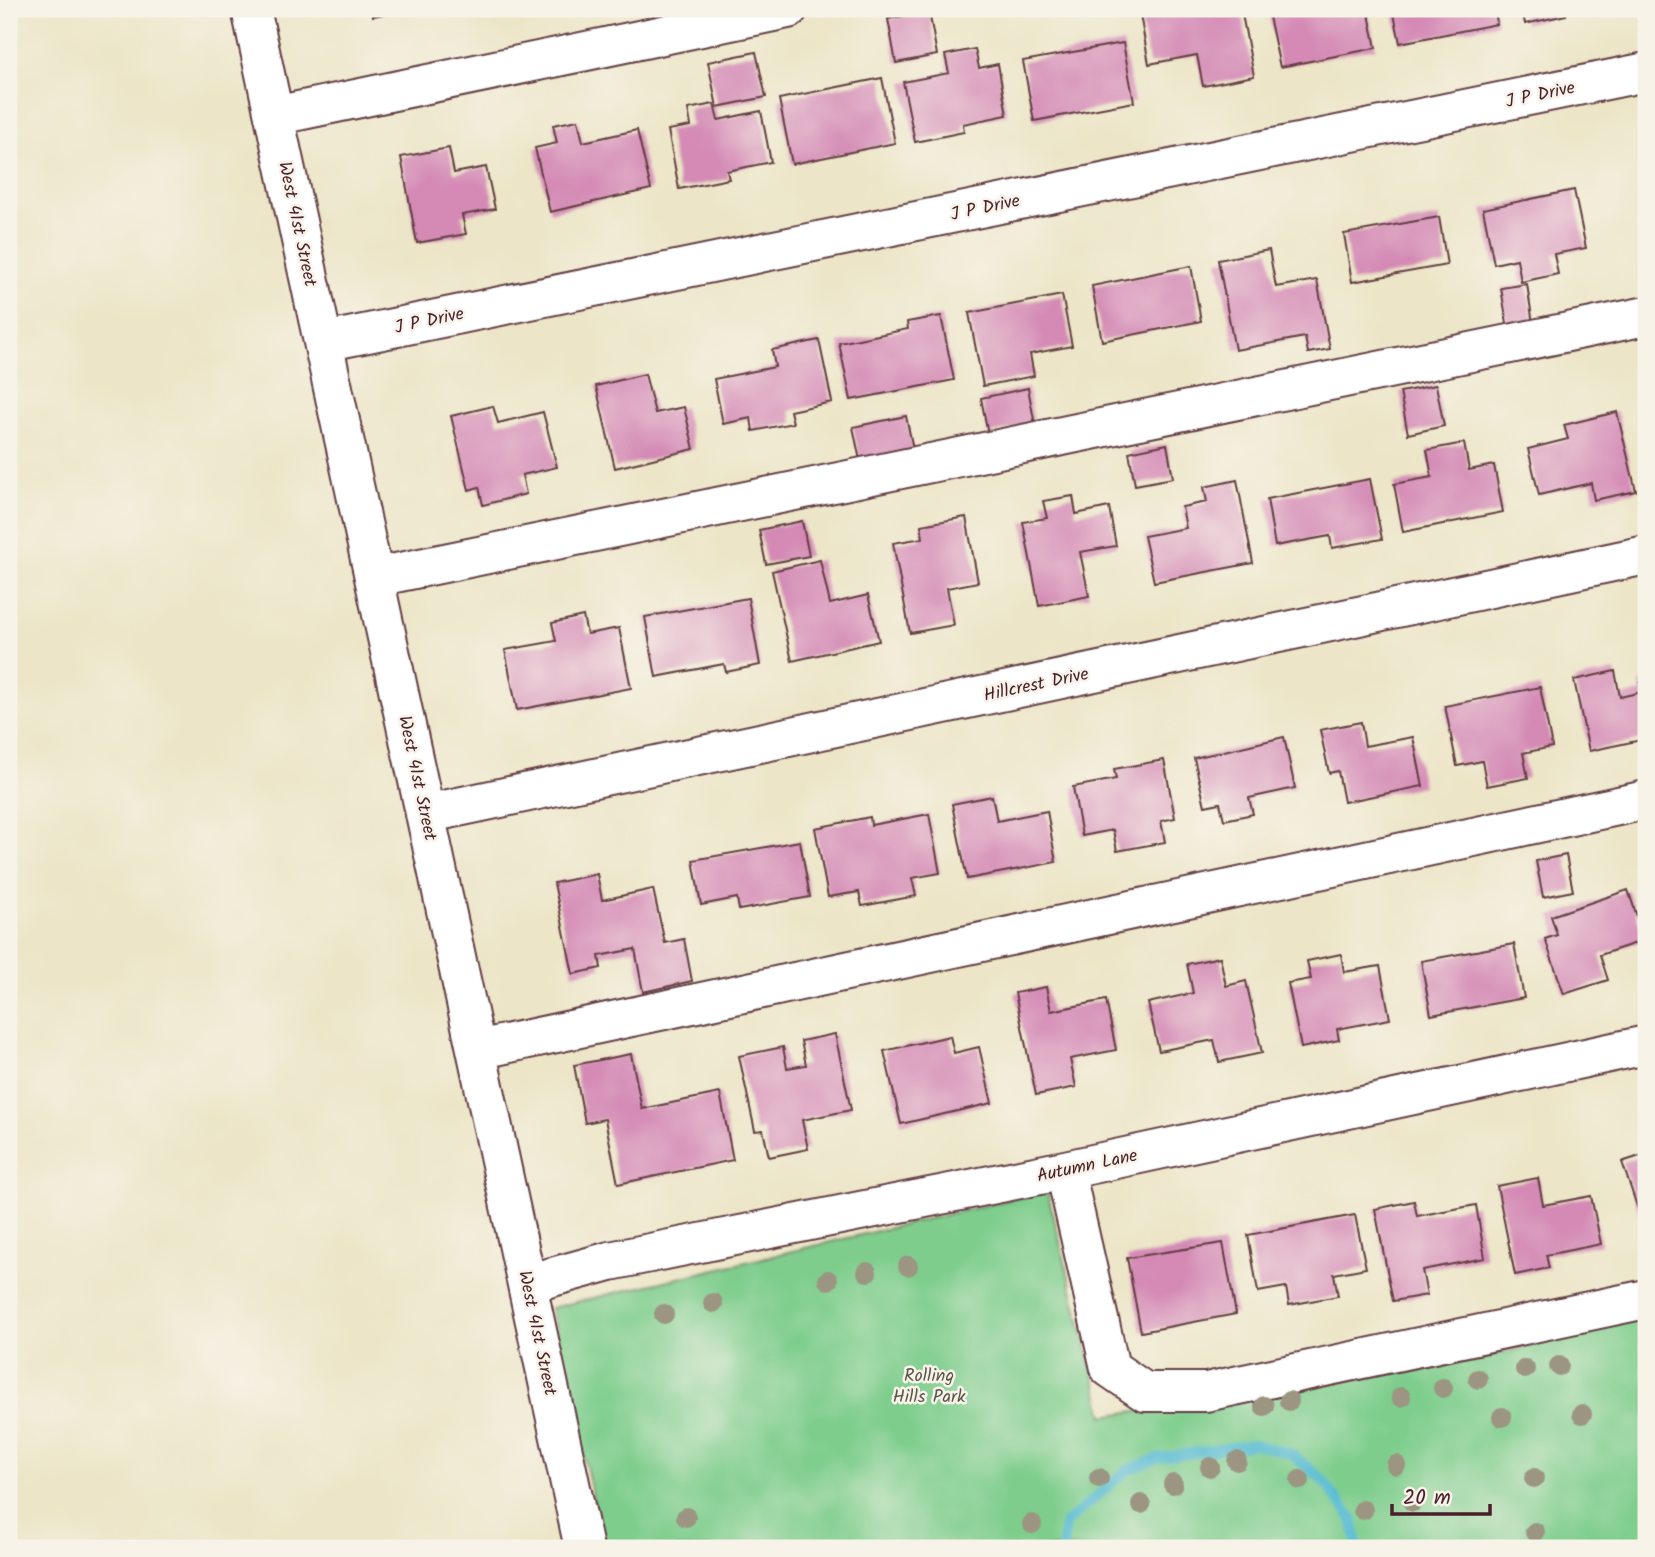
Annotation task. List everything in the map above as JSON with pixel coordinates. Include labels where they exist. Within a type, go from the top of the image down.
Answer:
[{"type":"street","name":"West 41st Street","points":[[251,9],[584,1548]]},
{"type":"street","points":[[274,116],[789,9]]},
{"type":"street","name":"J P Drive","points":[[324,342],[1646,72]]},
{"type":"street","points":[[376,577],[1646,316]]},
{"type":"street","name":"Hillcrest Drive","points":[[425,814],[1646,555]]},
{"type":"street","points":[[477,1050],[1646,800]]},
{"type":"street","name":"Autumn Lane","points":[[527,1284],[610,1261],[1065,1170],[1646,1045]]},
{"type":"street","points":[[1065,1170],[1110,1368],[1145,1392],[1206,1392],[1646,1299]]},
{"type":"green space","name":"Rolling Hills Park","points":[[1047,1191],[1104,1416],[1509,1352],[1646,1313],[1646,1548],[604,1548],[551,1308]]},
{"type":"building","points":[[372,9],[403,9],[403,10],[373,16]]},
{"type":"building","points":[[1139,9],[1176,9],[1177,14],[1207,9],[1241,9],[1254,76],[1203,86],[1197,55],[1149,64]]},
{"type":"building","points":[[1286,9],[1368,9],[1376,48],[1280,67],[1268,12]]},
{"type":"building","points":[[1393,9],[1495,9],[1497,24],[1400,43]]},
{"type":"building","points":[[1522,9],[1564,9],[1566,15],[1525,24]]},
{"type":"building","points":[[929,11],[937,55],[896,63],[888,19]]},
{"type":"building","points":[[1123,43],[1134,102],[1034,121],[1023,61]]},
{"type":"building","points":[[975,49],[979,68],[998,64],[1007,115],[963,124],[964,132],[915,142],[903,82],[949,73],[945,55]]},
{"type":"building","points":[[756,52],[766,97],[717,107],[708,62]]},
{"type":"building","points":[[882,78],[895,143],[792,164],[779,99]]},
{"type":"building","points":[[714,104],[718,120],[761,111],[771,162],[727,171],[729,179],[679,189],[668,130],[691,126],[688,109]]},
{"type":"building","points":[[578,120],[583,142],[637,130],[651,189],[550,212],[535,148],[557,143],[553,125]]},
{"type":"building","points":[[449,148],[454,173],[486,167],[495,209],[462,215],[466,234],[417,243],[401,157]]},
{"type":"building","points":[[1574,190],[1586,248],[1554,254],[1558,274],[1521,282],[1517,259],[1494,264],[1483,209]]},
{"type":"building","points":[[1439,217],[1447,265],[1352,282],[1344,234]]},
{"type":"building","points":[[1269,250],[1276,287],[1317,280],[1330,349],[1308,353],[1305,337],[1235,350],[1218,260]]},
{"type":"building","points":[[1191,266],[1201,321],[1102,341],[1092,286]]},
{"type":"building","points":[[1527,284],[1533,324],[1508,329],[1501,288]]},
{"type":"building","points":[[1062,295],[1072,346],[1030,354],[1034,376],[983,386],[969,313]]},
{"type":"building","points":[[941,316],[954,380],[851,400],[839,343],[908,329],[907,322]]},
{"type":"building","points":[[819,340],[832,402],[790,411],[793,423],[753,431],[751,418],[723,424],[714,379],[775,367],[772,350]]},
{"type":"building","points":[[645,374],[655,413],[684,407],[694,449],[615,468],[596,386]]},
{"type":"building","points":[[1436,385],[1444,426],[1408,434],[1400,392]]},
{"type":"building","points":[[1028,388],[1035,425],[988,434],[981,398]]},
{"type":"building","points":[[493,406],[498,423],[543,412],[557,467],[522,475],[526,494],[483,505],[479,487],[469,490],[451,416]]},
{"type":"building","points":[[1617,412],[1636,491],[1594,500],[1591,483],[1539,495],[1528,449],[1568,439],[1564,425]]},
{"type":"building","points":[[906,416],[914,454],[861,465],[853,427]]},
{"type":"building","points":[[1464,443],[1469,470],[1494,465],[1503,512],[1403,532],[1394,484],[1432,477],[1427,450]]},
{"type":"building","points":[[1167,444],[1173,478],[1135,485],[1129,452]]},
{"type":"building","points":[[1370,479],[1382,539],[1332,548],[1330,536],[1275,546],[1267,499]]},
{"type":"building","points":[[1237,480],[1253,563],[1154,582],[1144,536],[1186,528],[1182,507],[1207,502],[1204,487]]},
{"type":"building","points":[[1073,496],[1076,514],[1109,507],[1116,546],[1080,552],[1089,596],[1039,606],[1023,522],[1047,518],[1043,501]]},
{"type":"building","points":[[966,517],[978,582],[947,588],[954,625],[910,633],[893,543],[923,538],[921,525]]},
{"type":"building","points":[[802,521],[809,556],[766,564],[759,530]]},
{"type":"building","points":[[820,560],[830,604],[868,595],[879,641],[792,661],[772,571]]},
{"type":"building","points":[[748,598],[760,665],[726,672],[724,664],[656,677],[645,617]]},
{"type":"building","points":[[583,616],[587,634],[619,628],[631,688],[517,710],[505,650],[556,641],[552,623]]},
{"type":"building","points":[[1615,671],[1620,697],[1642,692],[1640,683],[1646,681],[1646,739],[1589,751],[1574,680]]},
{"type":"building","points":[[1540,687],[1552,747],[1523,753],[1528,778],[1487,786],[1482,761],[1457,766],[1445,706]]},
{"type":"building","points":[[1361,722],[1365,746],[1413,737],[1423,786],[1344,802],[1338,771],[1329,773],[1320,730]]},
{"type":"building","points":[[1284,737],[1295,788],[1249,798],[1253,814],[1224,820],[1220,803],[1205,806],[1194,758]]},
{"type":"building","points":[[1164,760],[1175,818],[1161,821],[1165,842],[1117,851],[1113,830],[1082,836],[1073,787],[1116,779],[1114,769]]},
{"type":"building","points":[[992,796],[997,821],[1047,811],[1056,862],[967,879],[952,804]]},
{"type":"building","points":[[929,814],[940,873],[912,878],[916,896],[862,906],[859,892],[828,897],[815,828],[870,817],[871,825]]},
{"type":"building","points":[[800,841],[810,897],[739,910],[737,898],[701,905],[693,860]]},
{"type":"building","points":[[1566,855],[1573,891],[1543,897],[1536,861]]},
{"type":"building","points":[[597,874],[602,900],[653,889],[665,943],[684,939],[692,981],[643,992],[635,949],[599,956],[601,968],[573,974],[554,883]]},
{"type":"building","points":[[1628,890],[1645,940],[1600,955],[1608,980],[1564,994],[1545,939],[1557,935],[1551,916]]},
{"type":"building","points":[[1514,944],[1524,998],[1431,1015],[1421,961]]},
{"type":"building","points":[[1341,954],[1344,972],[1380,966],[1390,1019],[1337,1029],[1339,1040],[1301,1048],[1288,983],[1311,979],[1307,961]]},
{"type":"building","points":[[1220,957],[1226,986],[1246,981],[1262,1053],[1219,1062],[1214,1040],[1159,1051],[1148,1003],[1193,993],[1187,964]]},
{"type":"building","points":[[1046,987],[1051,1011],[1106,1000],[1116,1050],[1070,1059],[1076,1087],[1036,1095],[1015,993]]},
{"type":"building","points":[[835,1034],[851,1110],[802,1120],[808,1149],[769,1157],[763,1130],[755,1131],[739,1056],[783,1047],[787,1068],[806,1065],[801,1041]]},
{"type":"building","points":[[950,1036],[954,1053],[979,1047],[992,1103],[901,1124],[884,1051]]},
{"type":"building","points":[[631,1054],[642,1109],[720,1093],[733,1160],[618,1184],[605,1119],[585,1123],[574,1065]]},
{"type":"building","points":[[1646,1154],[1646,1233],[1622,1162]]},
{"type":"building","points":[[1538,1178],[1543,1205],[1591,1196],[1601,1244],[1546,1255],[1549,1268],[1515,1275],[1497,1186]]},
{"type":"building","points":[[1414,1201],[1417,1216],[1476,1205],[1485,1258],[1422,1270],[1427,1295],[1393,1301],[1375,1209]]},
{"type":"building","points":[[1355,1215],[1366,1268],[1334,1274],[1338,1296],[1289,1305],[1286,1287],[1258,1292],[1248,1235]]},
{"type":"building","points":[[1223,1243],[1236,1314],[1141,1332],[1127,1258]]},
{"type":"waterway","points":[[1063,1548],[1065,1524],[1126,1471],[1158,1458],[1254,1444],[1290,1453],[1322,1479],[1352,1519],[1358,1548]]}]
